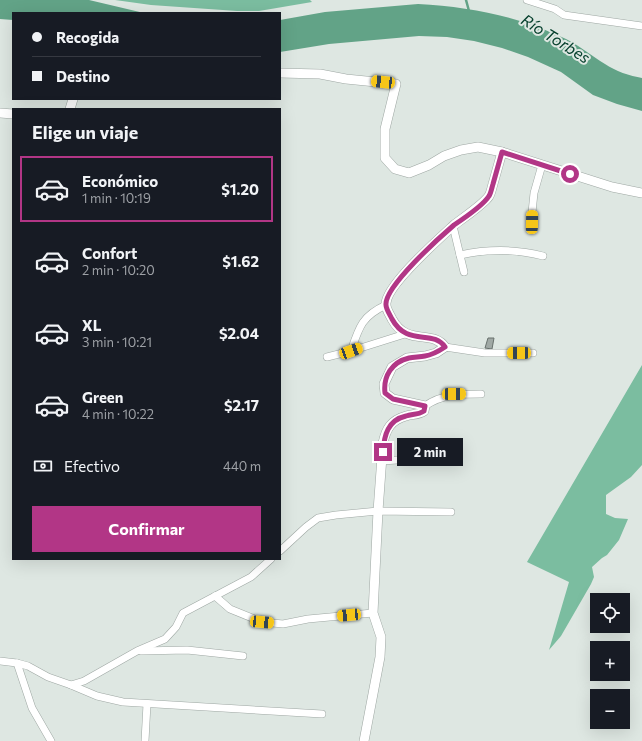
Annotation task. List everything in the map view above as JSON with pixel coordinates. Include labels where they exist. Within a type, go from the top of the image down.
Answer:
[{"type":"street","points":[[527,0],[556,9],[564,15],[642,26]]},
{"type":"street","points":[[281,73],[320,74],[346,79],[396,84],[385,129],[385,158],[395,169],[409,173],[430,165],[444,156],[461,150],[478,147],[502,152],[612,187],[642,193]]},
{"type":"street","points":[[0,113],[12,114]]},
{"type":"street","points":[[405,334],[399,329],[392,319],[386,305],[386,299],[410,267],[453,226],[489,196],[502,152]]},
{"type":"street","points":[[532,222],[534,193],[542,165]]},
{"type":"street","points":[[453,226],[464,272]]},
{"type":"street","points":[[460,255],[472,252],[509,251],[528,252],[543,256]]},
{"type":"street","points":[[351,351],[361,325],[374,310],[386,305]]},
{"type":"street","points":[[327,357],[405,334],[442,342],[445,347]]},
{"type":"street","points":[[425,406],[393,399],[385,393],[384,384],[392,367],[408,358],[436,353],[445,347],[485,352],[533,353]]},
{"type":"street","points":[[364,741],[380,657],[381,638],[373,613],[378,511],[385,434],[389,425],[396,420],[405,416],[420,414],[424,411],[425,406],[432,401],[454,394],[481,394]]},
{"type":"street","points":[[382,461],[427,458],[455,459]]},
{"type":"street","points":[[281,550],[318,518],[378,511],[451,512]]},
{"type":"street","points":[[71,685],[84,681],[137,651],[165,639],[176,627],[183,613],[191,607],[251,577],[270,560]]},
{"type":"street","points":[[215,596],[230,609],[262,622],[283,624],[308,619],[373,613]]},
{"type":"street","points":[[137,651],[187,650],[243,656]]},
{"type":"street","points":[[0,661],[28,666],[48,677],[97,696],[123,702],[322,714]]},
{"type":"street","points":[[17,663],[32,708],[40,725],[51,741]]},
{"type":"street","points":[[145,741],[147,704]]},
{"type":"shaded area","points":[[115,0],[310,0],[312,2],[259,11],[237,11],[151,5]]},
{"type":"shaded area","points":[[642,365],[642,465],[631,477],[606,495],[606,514],[615,518],[628,519],[619,540],[607,555],[592,567],[594,577],[591,584],[561,636],[549,650],[569,582],[527,562]]},
{"type":"water","points":[[0,0],[89,0],[140,12],[12,12],[12,20],[0,19]]},
{"type":"water","name":"Río Torbes","points":[[418,4],[438,5],[475,10],[530,24],[566,39],[613,69],[628,75],[642,78],[642,111],[593,95],[561,72],[528,57],[502,48],[474,41],[447,37],[419,36],[329,44],[281,52],[281,20],[325,12]]},
{"type":"building","points":[[488,338],[494,338],[492,349],[485,348]]},
{"type":"waterway","points":[[466,0],[469,11]]},
{"type":"route","points":[[383,452],[385,434],[389,425],[405,416],[420,414],[424,411],[425,406],[393,399],[385,393],[384,384],[387,375],[392,367],[408,358],[436,353],[445,347],[442,342],[405,334],[399,329],[392,319],[386,305],[386,299],[410,267],[429,248],[489,196],[502,152],[570,174]]}]
